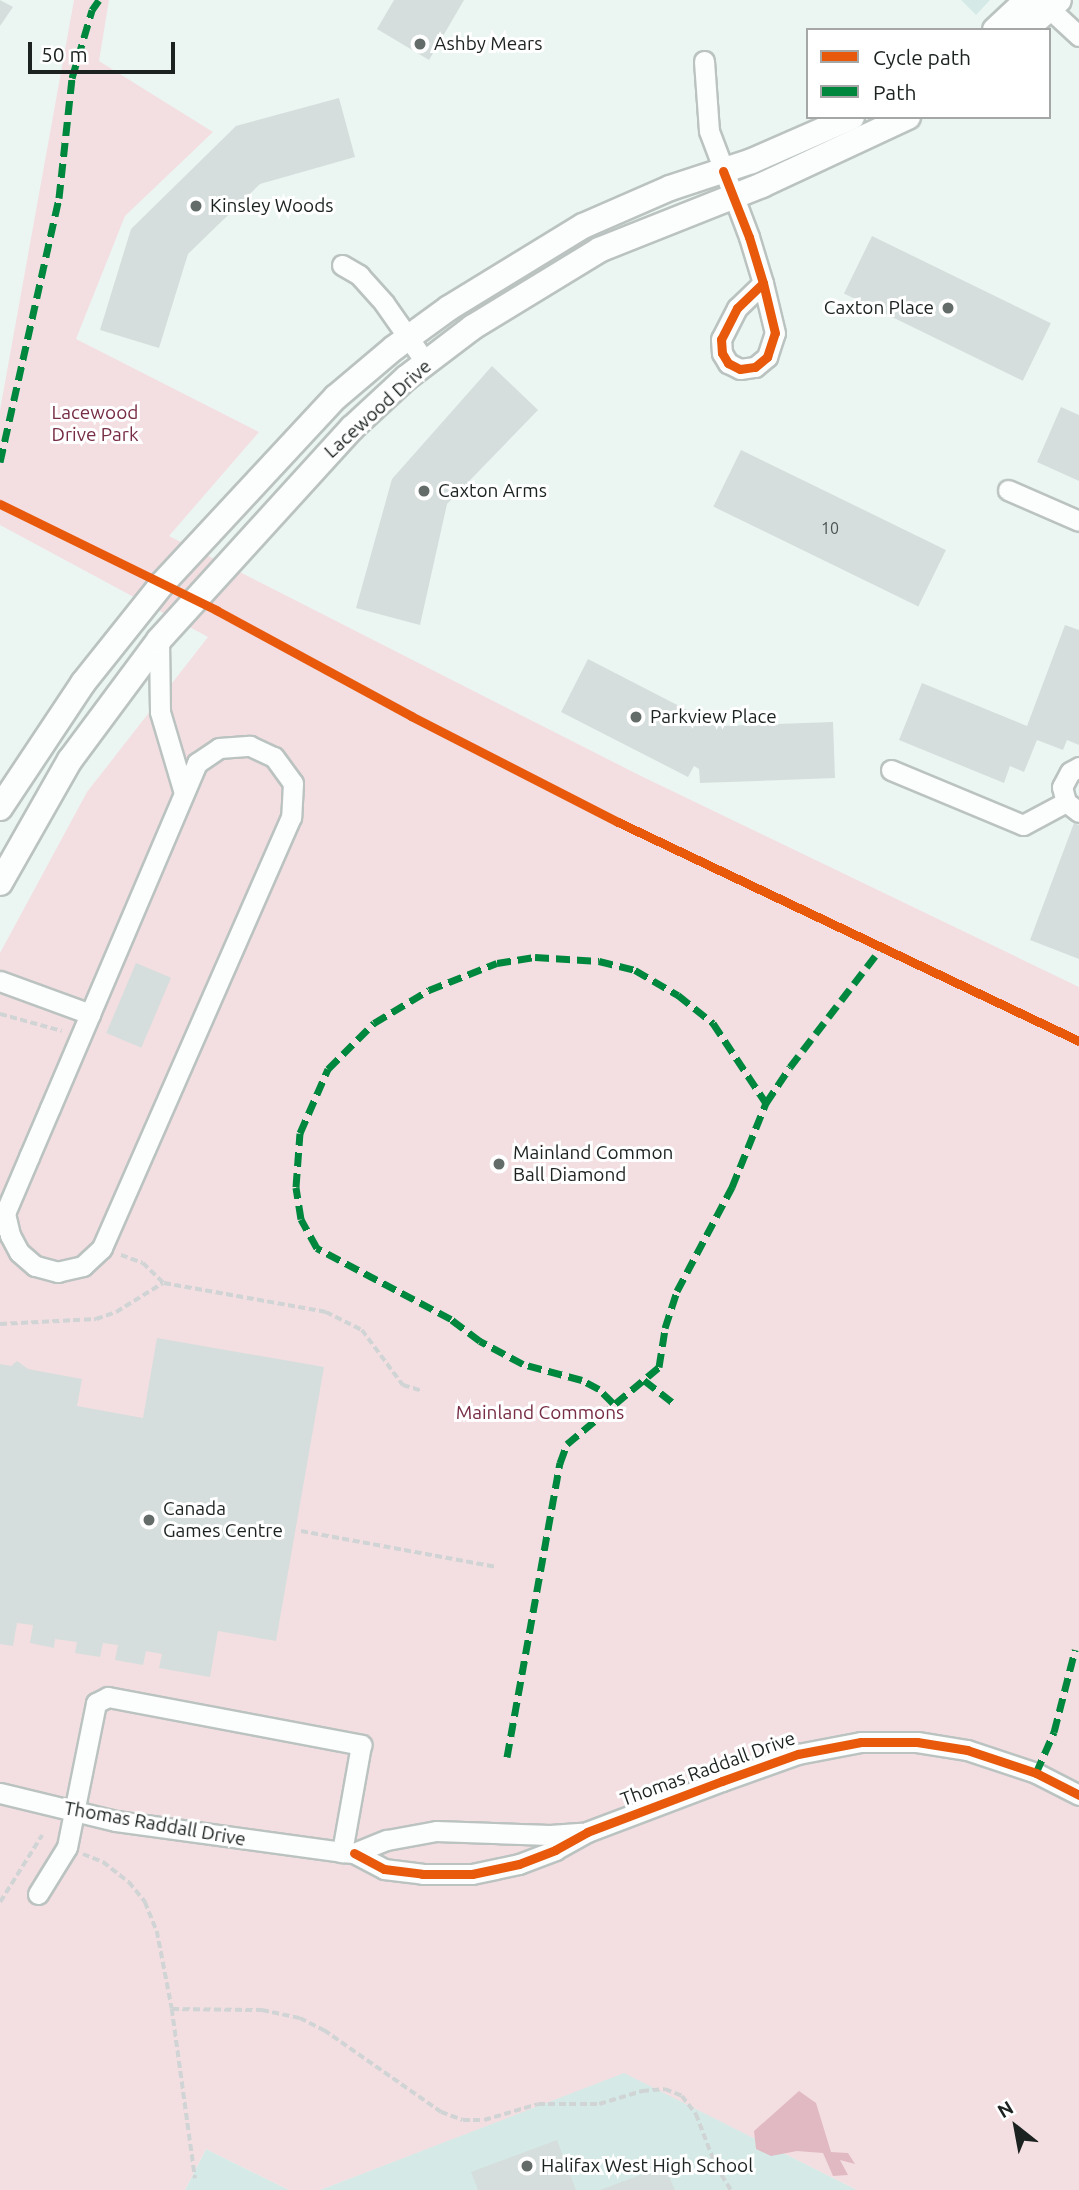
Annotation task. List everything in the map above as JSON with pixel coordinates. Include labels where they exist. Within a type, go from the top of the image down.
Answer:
[{"type":"main road","points":[[998,28],[1044,2]]},
{"type":"main road","points":[[1026,28],[1044,2]]},
{"type":"main road","name":"Lacewood Drive","points":[[0,808],[83,683],[162,584],[336,397],[408,338],[449,308],[583,226],[670,188],[723,170],[847,119]]},
{"type":"main road","name":"Lacewood Drive","points":[[0,883],[70,760],[159,640],[352,428],[426,363],[473,327],[599,250],[734,197],[904,119]]},
{"type":"street","points":[[1044,2],[1079,36]]},
{"type":"street","points":[[704,61],[709,131],[763,283]]},
{"type":"street","points":[[342,265],[359,275],[426,363]]},
{"type":"street","points":[[1008,490],[1079,521]]},
{"type":"street","points":[[159,640],[160,712],[184,793]]},
{"type":"street","points":[[250,746],[274,757],[293,783],[291,817],[102,1248],[83,1266],[58,1272],[35,1266],[19,1252],[3,1219],[90,1014],[197,763],[219,748],[250,746]]},
{"type":"street","points":[[891,771],[1023,824],[1073,807],[1062,786],[1065,779],[1079,767]]},
{"type":"street","points":[[0,981],[90,1014]]},
{"type":"street","points":[[38,1894],[67,1847],[96,1703],[108,1697],[361,1745],[348,1852]]},
{"type":"street","name":"Thomas Raddall Drive","points":[[0,1793],[74,1812],[206,1835],[348,1852],[384,1869],[422,1874],[472,1874],[519,1864],[587,1832],[798,1754],[861,1742],[917,1742],[967,1750],[1036,1773],[1079,1795]]},
{"type":"street","name":"Thomas Raddall Drive","points":[[348,1852],[387,1840],[436,1831],[550,1835],[587,1832]]},
{"type":"path","points":[[0,1014],[52,1026],[79,1039]]},
{"type":"path","points":[[102,1248],[143,1264],[164,1283],[326,1312],[362,1330],[403,1385],[423,1391]]},
{"type":"path","points":[[0,1324],[96,1319],[116,1312],[164,1283]]},
{"type":"path","points":[[301,1531],[497,1567]]},
{"type":"path","points":[[0,1902],[42,1835]]},
{"type":"path","points":[[67,1847],[103,1862],[129,1882],[145,1902],[157,1931],[172,2009],[195,2178]]},
{"type":"path","points":[[172,2009],[262,2010],[300,2018],[324,2029],[441,2112],[463,2120],[484,2120],[538,2104],[599,2104],[642,2091],[665,2090],[682,2096],[696,2114],[716,2166],[731,2190]]},
{"type":"shaded area","points":[[961,0],[990,0],[976,15]]},
{"type":"shaded area","name":"Halifax West High School","points":[[624,2072],[857,2190],[320,2190]]},
{"type":"shaded area","points":[[799,2091],[816,2103],[831,2152],[848,2153],[855,2164],[840,2160],[848,2175],[833,2176],[823,2153],[797,2151],[771,2156],[756,2149],[754,2131]]},
{"type":"shaded area","points":[[206,2149],[289,2190],[185,2190]]},
{"type":"green space","name":"Mainland Commons","points":[[74,0],[109,0],[99,61],[213,132],[125,216],[76,339],[259,432],[169,536],[639,775],[1079,987],[1079,2190],[857,2190],[624,2073],[320,2190],[289,2190],[206,2149],[185,2190],[0,2190],[0,953],[87,792],[208,637],[0,525],[0,410]]},
{"type":"building","points":[[0,0],[13,7],[0,26]]},
{"type":"building","name":"Ashby Mears","points":[[394,0],[464,0],[429,60],[377,29]]},
{"type":"building","name":"Kinsley Woods","points":[[339,98],[355,157],[260,184],[188,254],[159,348],[100,330],[131,229],[236,126]]},
{"type":"building","name":"Caxton Place","points":[[872,236],[1051,323],[1023,381],[844,294]]},
{"type":"building","name":"Caxton Arms","points":[[492,366],[538,410],[447,504],[420,625],[356,608],[392,479]]},
{"type":"building","points":[[1061,407],[1079,415],[1079,481],[1037,462]]},
{"type":"building","points":[[741,450],[946,550],[918,607],[713,507]]},
{"type":"building","points":[[1065,625],[1079,630],[1079,745],[1067,740],[1063,750],[1037,740],[1024,772],[1010,766],[1004,783],[899,740],[922,683],[1027,726]]},
{"type":"building","name":"Parkview Place","points":[[588,659],[718,726],[833,722],[835,778],[700,783],[699,769],[694,766],[688,777],[561,712]]},
{"type":"building","points":[[1074,823],[1079,825],[1079,959],[1030,940]]},
{"type":"building","points":[[136,963],[171,978],[141,1048],[106,1033]]},
{"type":"building","name":"Canada Games Centre","points":[[157,1338],[324,1367],[276,1641],[218,1631],[210,1677],[159,1668],[162,1654],[146,1651],[143,1665],[115,1660],[118,1645],[103,1643],[100,1657],[75,1653],[77,1642],[55,1639],[54,1648],[30,1643],[33,1625],[17,1623],[13,1646],[0,1644],[0,1364],[11,1366],[17,1361],[28,1369],[82,1379],[77,1406],[143,1418]]},
{"type":"building","name":"Halifax West High School","points":[[557,2140],[576,2190],[478,2190],[471,2172]]},
{"type":"building","name":"Halifax West High School","points":[[664,2166],[675,2190],[600,2190]]},
{"type":"marked path","points":[[0,462],[59,198],[72,78],[92,10],[99,0]]},
{"type":"marked path","points":[[507,1757],[560,1463],[567,1444],[659,1367],[665,1328],[677,1291],[732,1187],[766,1103],[790,1067],[882,947]]},
{"type":"marked path","points":[[613,1403],[599,1389],[582,1380],[523,1364],[480,1341],[451,1319],[317,1248],[301,1219],[296,1187],[300,1133],[328,1069],[374,1023],[429,990],[497,963],[535,957],[599,961],[635,970],[678,995],[713,1023],[766,1103]]},
{"type":"marked path","points":[[644,1380],[676,1405]]},
{"type":"marked path","points":[[1036,1773],[1054,1732],[1075,1650]]},
{"type":"cycle path","points":[[723,171],[749,237],[763,283],[737,308],[721,339],[722,353],[728,363],[740,369],[755,367],[767,357],[775,333],[763,283]]},
{"type":"cycle path","points":[[0,504],[216,610],[411,716],[618,822],[1079,1041]]},
{"type":"cycle path","points":[[354,1853],[384,1869],[422,1874],[472,1874],[519,1864],[555,1850],[587,1832],[722,1781],[798,1754],[861,1742],[917,1742],[967,1750],[1036,1773],[1079,1795]]},
{"type":"place","name":"Ashby Mears","points":[[420,44]]},
{"type":"place","name":"Kinsley Woods","points":[[196,206]]},
{"type":"place","name":"Caxton Place","points":[[948,308]]},
{"type":"place","name":"Caxton Arms","points":[[424,491]]},
{"type":"place","name":"Parkview Place","points":[[636,717]]},
{"type":"place","name":"Mainland Common Ball Diamond","points":[[499,1164]]},
{"type":"place","name":"Canada Games Centre","points":[[149,1520]]},
{"type":"place","name":"Halifax West High School","points":[[527,2166]]},
{"type":"park label","name":"Lacewood Drive Park","points":[[95,424]]}]
